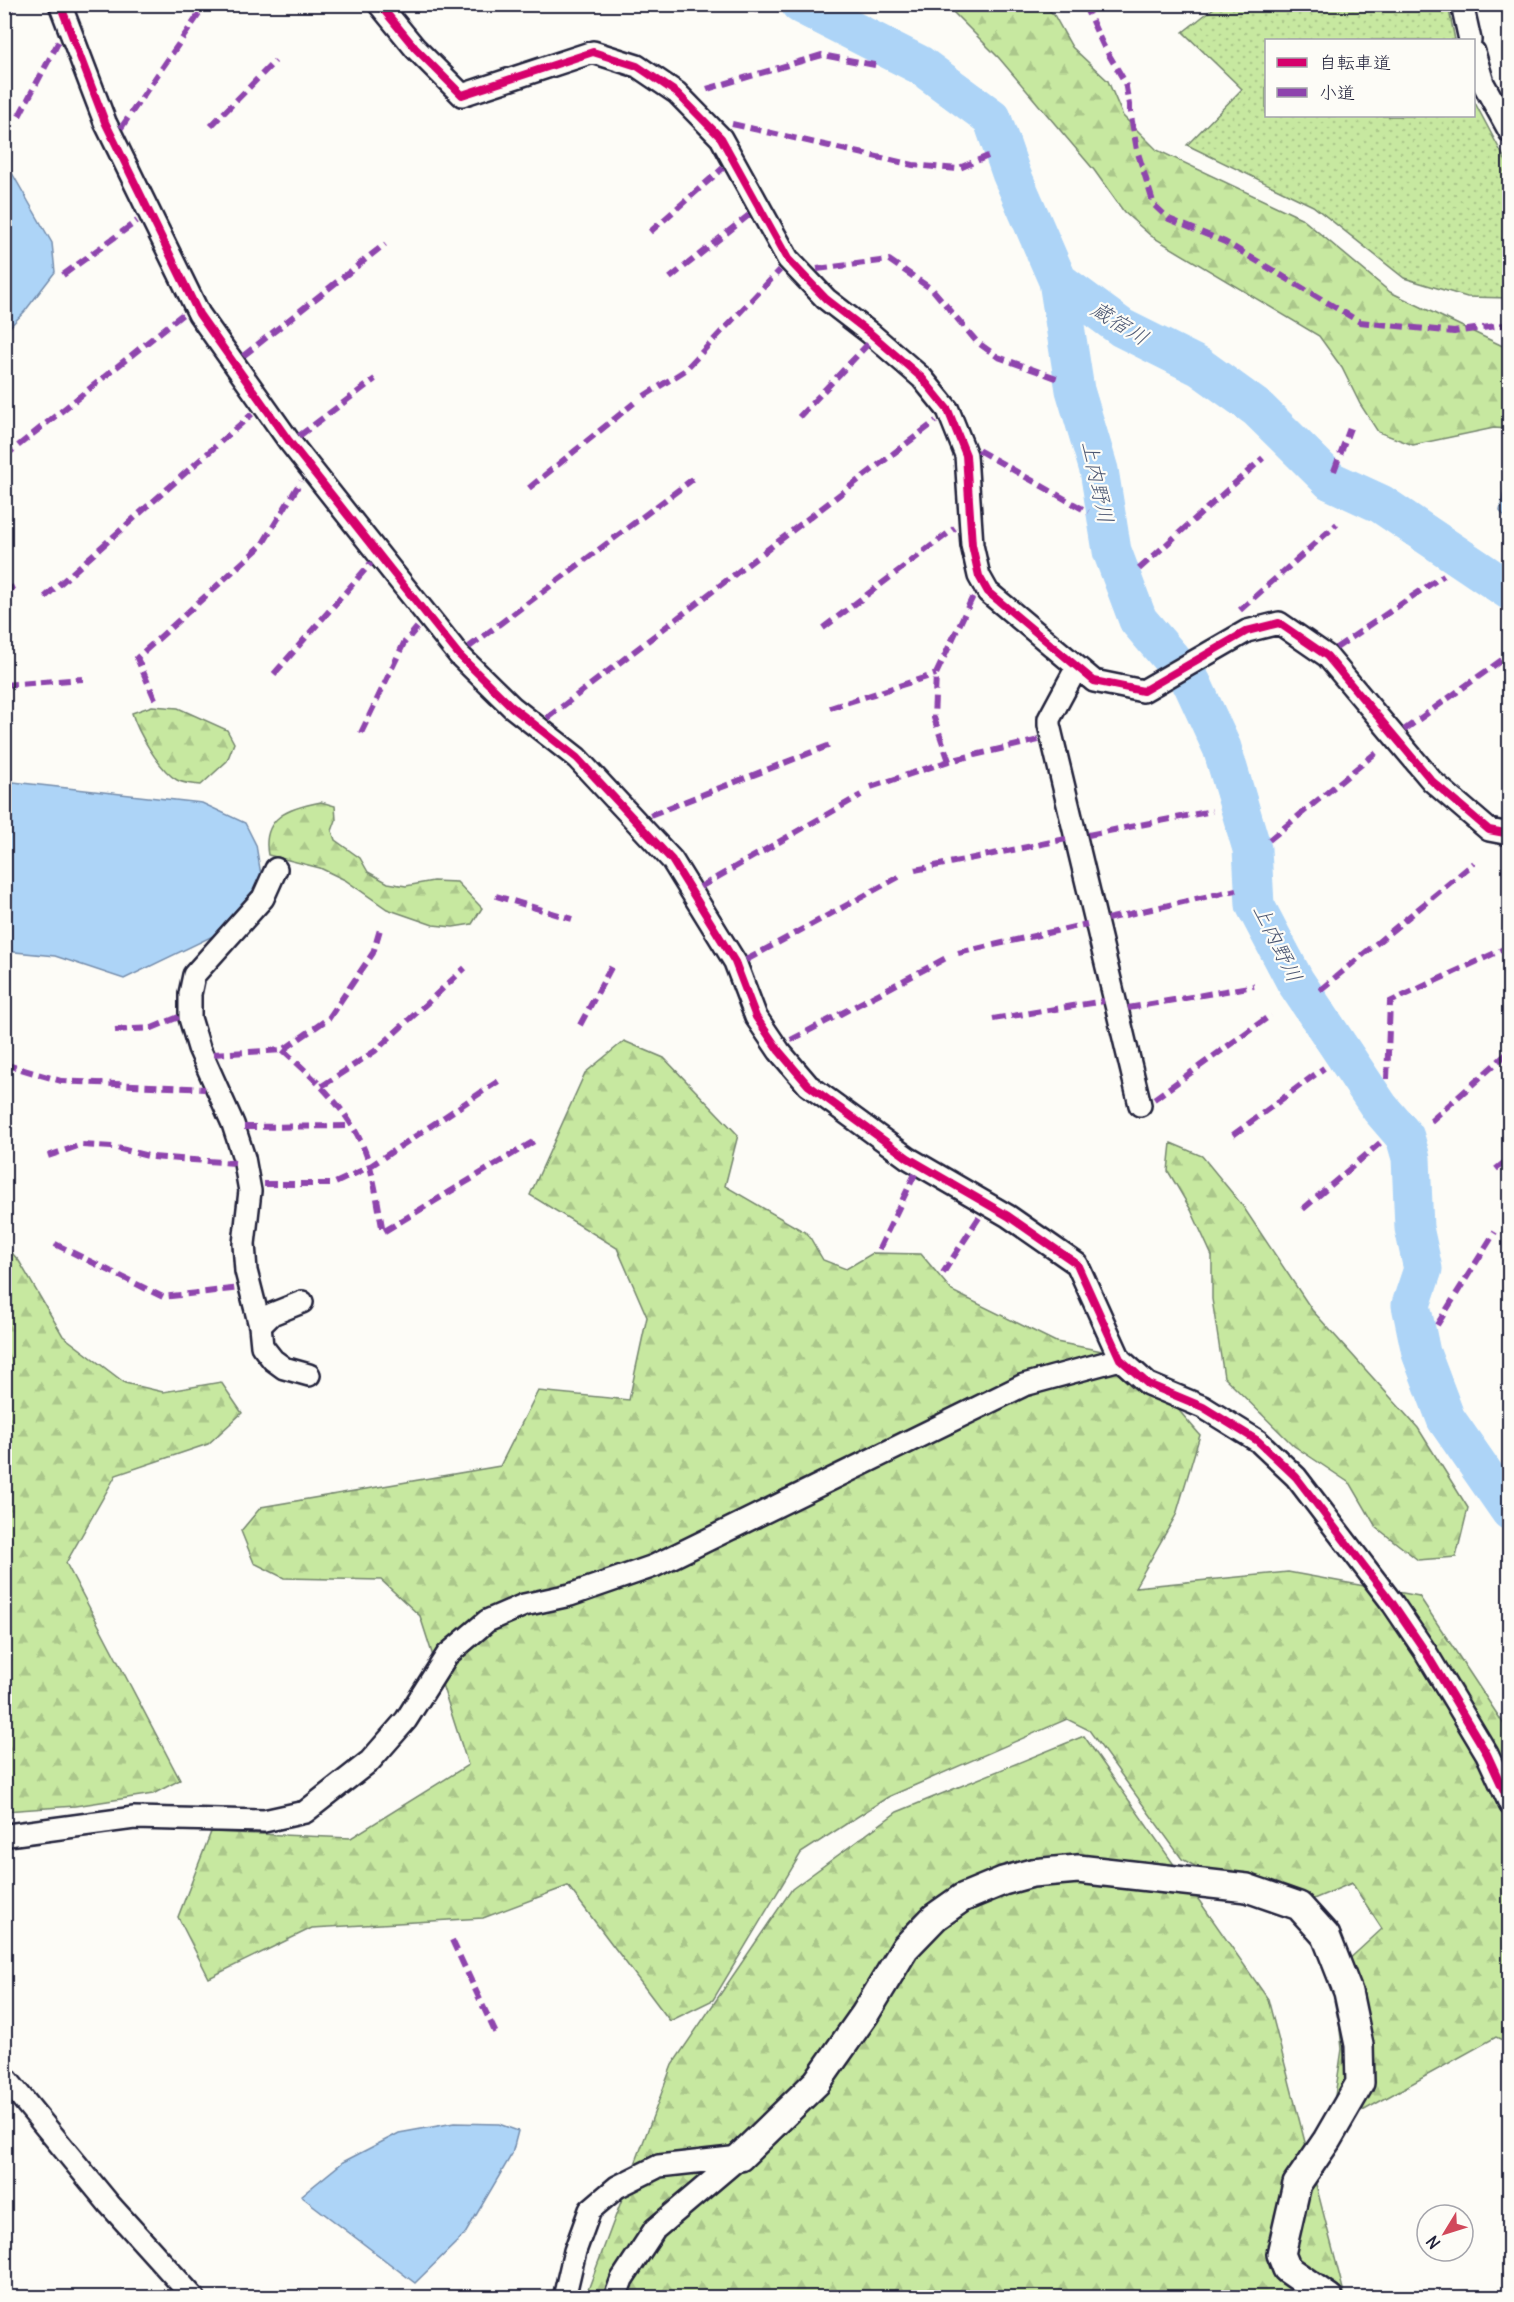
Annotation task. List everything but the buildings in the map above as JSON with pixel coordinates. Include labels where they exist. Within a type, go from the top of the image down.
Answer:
[{"type":"street","points":[[60,4],[105,122],[200,314],[296,450],[459,655],[512,707],[577,758],[672,860],[735,962],[756,1017],[779,1052],[808,1085],[908,1158],[1008,1216],[1077,1264],[1120,1359],[1148,1384],[1203,1407],[1258,1441],[1296,1477],[1393,1604],[1425,1651],[1487,1754],[1509,1804]]},
{"type":"street","points":[[380,4],[415,48],[462,95],[593,52],[637,66],[677,93],[721,138],[788,259],[826,299],[922,378],[948,410],[966,455],[972,545],[979,576],[988,592],[1094,681],[1143,691],[1247,631],[1279,623],[1327,656],[1432,781],[1489,830],[1509,834]]},
{"type":"street","points":[[1462,4],[1470,39]]},
{"type":"street","points":[[1475,58],[1483,83],[1509,132]]},
{"type":"street","points":[[1077,667],[1049,719],[1049,725],[1140,1105]]},
{"type":"street","points":[[276,869],[263,898],[194,975],[190,994],[190,1018],[199,1048],[233,1124],[244,1158],[250,1191],[244,1244],[246,1271],[260,1326],[262,1346],[273,1360],[284,1368],[309,1375]]},
{"type":"street","points":[[260,1326],[272,1314],[302,1302]]},
{"type":"street","points":[[4,1833],[8,1835],[134,1818],[264,1821],[305,1812],[370,1761],[406,1720],[447,1655],[487,1622],[524,1605],[570,1595],[654,1566],[1024,1385],[1120,1359]]},
{"type":"street","points":[[615,2298],[631,2264],[655,2229],[740,2157],[817,2082],[865,2014],[905,1948],[935,1917],[962,1898],[1003,1881],[1032,1873],[1078,1869],[1247,1888],[1299,1906],[1326,1936],[1348,1992],[1359,2045],[1360,2084],[1297,2184],[1281,2254],[1287,2270],[1329,2298]]},
{"type":"street","points":[[4,2076],[109,2204],[194,2298]]},
{"type":"street","points":[[564,2298],[575,2252],[590,2210],[617,2187],[659,2166],[740,2157]]},
{"type":"green space","points":[[1219,4],[1448,5],[1455,39],[1265,39],[1265,117],[1475,117],[1475,103],[1509,167],[1509,298],[1467,297],[1404,278],[1313,206],[1187,145],[1242,89],[1183,32]]},
{"type":"green space","points":[[946,5],[1044,5],[1054,15],[1072,47],[1108,81],[1123,116],[1157,150],[1301,218],[1390,292],[1509,349],[1509,429],[1494,428],[1413,445],[1378,432],[1360,404],[1342,368],[1319,336],[1151,236],[1124,212],[1094,170],[999,58]]},
{"type":"green space","points":[[152,706],[178,708],[227,730],[234,743],[227,761],[201,785],[183,782],[170,775],[150,750],[132,713]]},
{"type":"green space","points":[[321,802],[335,806],[336,820],[332,831],[335,840],[360,858],[368,872],[388,883],[406,886],[433,881],[457,882],[482,908],[472,924],[453,927],[433,925],[387,909],[345,880],[320,868],[268,855],[269,832],[273,823],[280,816],[298,807]]},
{"type":"green space","points":[[624,1041],[664,1058],[738,1135],[725,1186],[808,1234],[823,1260],[846,1269],[873,1253],[921,1254],[952,1291],[1056,1342],[1133,1357],[1200,1435],[1176,1515],[1135,1587],[1288,1572],[1419,1596],[1509,1732],[1509,2043],[1496,2037],[1330,2129],[1342,2049],[1334,1973],[1382,1929],[1352,1883],[1280,1913],[1182,1859],[1089,1730],[1067,1719],[888,1797],[801,1853],[713,2000],[670,2021],[568,1886],[483,1918],[312,1928],[209,1978],[178,1917],[211,1832],[351,1838],[468,1765],[420,1616],[381,1580],[284,1578],[254,1563],[241,1531],[261,1507],[500,1466],[538,1391],[629,1400],[647,1317],[617,1248],[530,1195],[585,1073]]},
{"type":"green space","points":[[1171,1143],[1202,1156],[1242,1205],[1312,1310],[1418,1428],[1468,1508],[1456,1557],[1418,1560],[1376,1527],[1351,1484],[1294,1446],[1224,1377],[1212,1299],[1212,1256],[1191,1210],[1168,1171]]},
{"type":"green space","points":[[5,1245],[19,1261],[63,1336],[125,1383],[163,1392],[221,1382],[242,1413],[208,1444],[116,1475],[66,1563],[180,1780],[153,1794],[75,1806],[5,1811]]},
{"type":"green space","points":[[1084,1736],[1268,1999],[1345,2297],[585,2298],[672,2065],[792,1889],[897,1812]]},
{"type":"water","points":[[4,159],[52,243],[55,272],[25,311],[5,332]]},
{"type":"water","points":[[1509,468],[1509,522],[1500,511]]},
{"type":"water","points":[[4,781],[202,803],[245,823],[256,845],[262,881],[213,936],[124,979],[55,956],[5,951]]},
{"type":"water","points":[[454,2123],[499,2124],[518,2131],[512,2154],[465,2234],[415,2283],[301,2196],[343,2162],[399,2133]]},
{"type":"waterway","name":"蔵宿川","points":[[800,4],[920,65],[992,118],[1011,173],[1058,281],[1122,328],[1200,367],[1258,409],[1331,481],[1381,504],[1510,591]]},
{"type":"waterway","name":"上内野川","points":[[1058,281],[1075,390],[1099,470],[1112,551],[1138,620],[1192,683],[1222,748],[1252,849],[1255,905],[1295,981],[1380,1108],[1405,1137],[1411,1158],[1414,1228],[1423,1269],[1411,1305],[1421,1353],[1446,1419],[1510,1511]]},
{"type":"marked path","points":[[4,18],[15,4]]},
{"type":"marked path","points":[[121,128],[206,4]]},
{"type":"marked path","points":[[734,4],[758,9]]},
{"type":"marked path","points":[[1084,4],[1103,45],[1125,82],[1137,150],[1154,205],[1169,219],[1225,242],[1360,322],[1454,332],[1510,324]]},
{"type":"marked path","points":[[19,116],[59,41]]},
{"type":"marked path","points":[[707,89],[822,55],[880,66]]},
{"type":"marked path","points":[[211,126],[275,61]]},
{"type":"marked path","points":[[732,124],[913,165],[957,169],[988,156]]},
{"type":"marked path","points":[[650,232],[723,168]]},
{"type":"marked path","points":[[670,278],[749,215]]},
{"type":"marked path","points":[[63,275],[137,221]]},
{"type":"marked path","points":[[243,356],[385,244]]},
{"type":"marked path","points":[[817,269],[889,260],[933,290],[977,342],[998,357],[1062,380]]},
{"type":"marked path","points":[[644,396],[684,371],[780,270]]},
{"type":"marked path","points":[[4,457],[183,314]]},
{"type":"marked path","points":[[799,417],[868,344]]},
{"type":"marked path","points":[[299,436],[375,379]]},
{"type":"marked path","points":[[529,488],[634,403]]},
{"type":"marked path","points":[[45,597],[252,414]]},
{"type":"marked path","points":[[763,553],[936,421]]},
{"type":"marked path","points":[[1334,471],[1350,428]]},
{"type":"marked path","points":[[978,450],[1088,512]]},
{"type":"marked path","points":[[1139,569],[1263,458]]},
{"type":"marked path","points":[[469,647],[693,479]]},
{"type":"marked path","points":[[155,699],[137,658],[262,545],[301,481]]},
{"type":"marked path","points":[[1240,610],[1337,524]]},
{"type":"marked path","points":[[823,628],[955,528]]},
{"type":"marked path","points":[[547,718],[756,558]]},
{"type":"marked path","points":[[274,674],[371,563]]},
{"type":"marked path","points":[[1336,648],[1444,575]]},
{"type":"marked path","points":[[4,592],[14,587]]},
{"type":"marked path","points":[[949,761],[934,718],[936,674],[975,592]]},
{"type":"marked path","points":[[361,733],[404,643],[421,623]]},
{"type":"marked path","points":[[1404,730],[1510,654]]},
{"type":"marked path","points":[[830,708],[936,674]]},
{"type":"marked path","points":[[4,685],[83,679]]},
{"type":"marked path","points":[[871,787],[949,761],[1043,739]]},
{"type":"marked path","points":[[650,815],[833,744]]},
{"type":"marked path","points":[[1269,840],[1378,751]]},
{"type":"marked path","points":[[700,887],[861,795]]},
{"type":"marked path","points":[[1088,835],[1212,811]]},
{"type":"marked path","points":[[915,870],[1066,839]]},
{"type":"marked path","points":[[1320,990],[1474,863]]},
{"type":"marked path","points":[[746,960],[904,874]]},
{"type":"marked path","points":[[1107,919],[1236,890]]},
{"type":"marked path","points":[[496,896],[572,919]]},
{"type":"marked path","points":[[958,953],[1087,924]]},
{"type":"marked path","points":[[213,1054],[283,1050],[329,1018],[373,953],[381,926]]},
{"type":"marked path","points":[[1387,1079],[1390,1002],[1510,946]]},
{"type":"marked path","points":[[791,1040],[948,957]]},
{"type":"marked path","points":[[580,1025],[614,962]]},
{"type":"marked path","points":[[322,1086],[375,1051],[465,968]]},
{"type":"marked path","points":[[1128,1008],[1254,986]]},
{"type":"marked path","points":[[993,1019],[1104,1001]]},
{"type":"marked path","points":[[1154,1099],[1271,1015]]},
{"type":"marked path","points":[[115,1030],[152,1028],[181,1016]]},
{"type":"marked path","points":[[283,1050],[342,1110],[359,1138],[372,1173],[383,1232],[536,1140]]},
{"type":"marked path","points":[[1431,1121],[1510,1051]]},
{"type":"marked path","points":[[4,1064],[61,1081],[205,1089]]},
{"type":"marked path","points":[[1233,1135],[1324,1068]]},
{"type":"marked path","points":[[264,1184],[333,1184],[369,1167],[503,1078]]},
{"type":"marked path","points":[[244,1127],[351,1126]]},
{"type":"marked path","points":[[1303,1209],[1380,1143]]},
{"type":"marked path","points":[[48,1156],[81,1145],[113,1147],[152,1157],[235,1163]]},
{"type":"marked path","points":[[1496,1169],[1510,1158]]},
{"type":"marked path","points":[[879,1249],[915,1174]]},
{"type":"marked path","points":[[943,1273],[982,1213]]},
{"type":"marked path","points":[[1437,1325],[1495,1232]]},
{"type":"marked path","points":[[55,1244],[163,1297],[240,1288]]},
{"type":"marked path","points":[[1506,1473],[1510,1466]]},
{"type":"marked path","points":[[452,1940],[497,2036]]},
{"type":"cycle path","points":[[60,4],[105,122],[199,314],[289,441],[459,655],[512,707],[577,758],[672,860],[735,962],[756,1017],[779,1051],[808,1085],[908,1158],[1008,1216],[1077,1264],[1120,1359],[1148,1384],[1203,1407],[1258,1441],[1296,1477],[1393,1604],[1425,1651],[1487,1754],[1510,1804]]},
{"type":"cycle path","points":[[379,4],[415,48],[462,95],[593,52],[637,66],[677,93],[721,138],[788,259],[826,299],[922,378],[948,410],[966,455],[972,545],[979,576],[988,592],[1094,681],[1143,691],[1247,631],[1279,623],[1327,656],[1432,781],[1489,830],[1510,834]]}]
